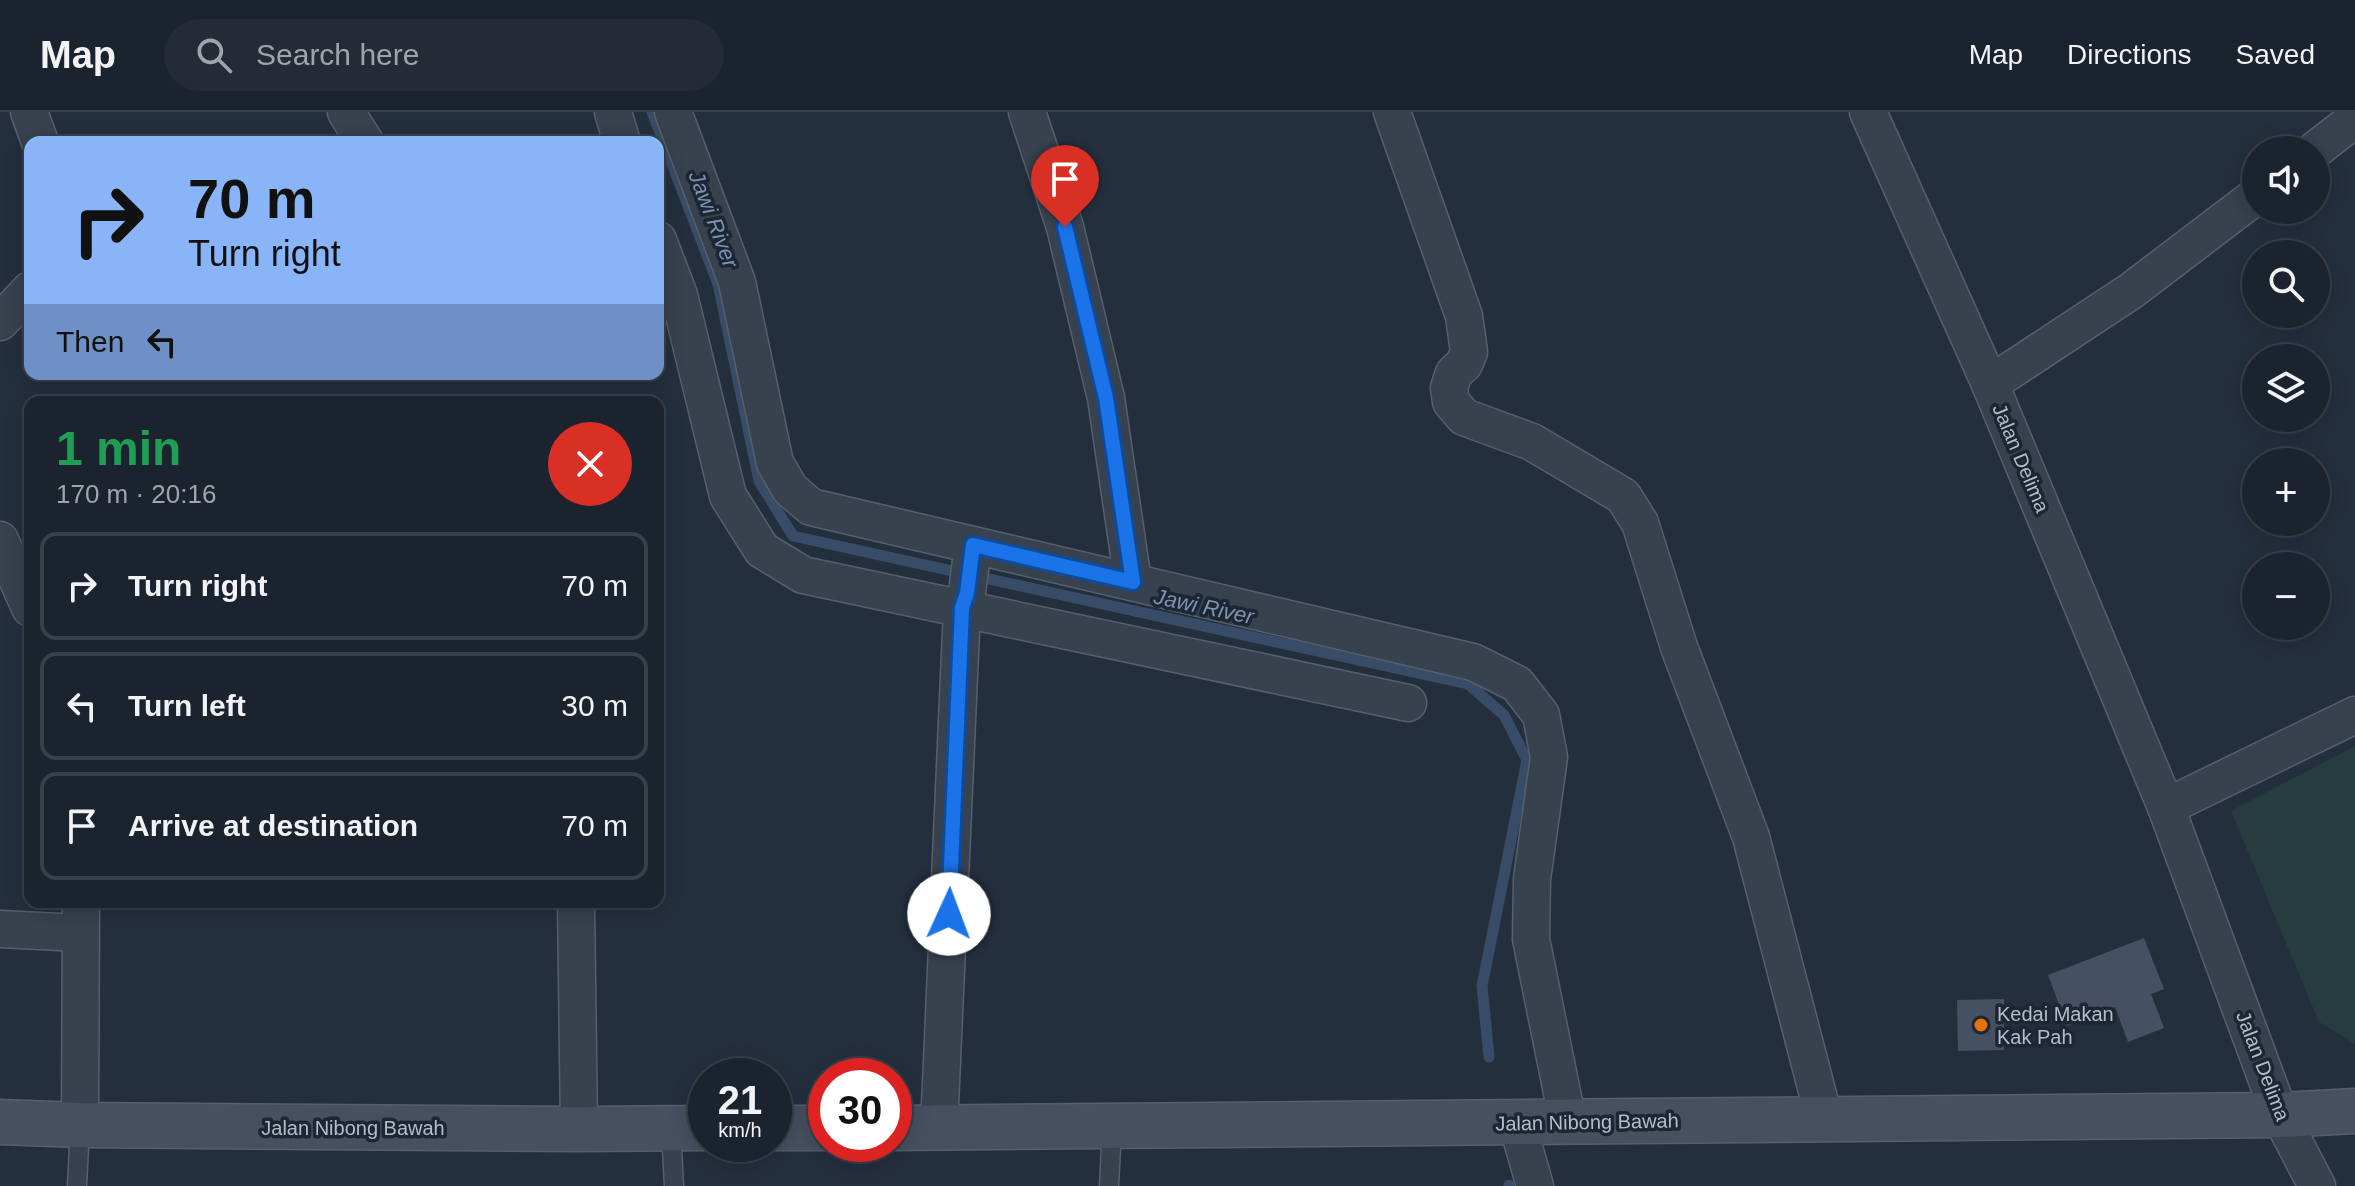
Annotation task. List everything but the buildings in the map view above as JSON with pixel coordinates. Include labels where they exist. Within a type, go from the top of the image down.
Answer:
[{"type":"main road","name":"Jalan Nibong Bawah","points":[[912,1128],[2280,1115],[2355,1111]]},
{"type":"main road","name":"Jalan Nibong Bawah","points":[[0,1122],[688,1128]]},
{"type":"street","points":[[29,112],[38,136]]},
{"type":"street","points":[[346,112],[361,136]]},
{"type":"street","points":[[613,112],[620,136]]},
{"type":"street","points":[[673,112],[737,282],[775,463],[790,489],[811,507],[968,576],[1408,703]]},
{"type":"street","points":[[1027,112],[1065,227],[1106,398],[1133,582]]},
{"type":"street","points":[[1392,112],[1464,316],[1469,352],[1464,364],[1454,373],[1449,388],[1451,402],[1464,417],[1532,442],[1623,496],[1640,523],[1679,647],[1751,837],[1824,1118]]},
{"type":"street","name":"Jalan Delima","points":[[1868,112],[1990,384],[2166,807],[2280,1115],[2317,1186]]},
{"type":"street","points":[[2330,138],[2355,119]]},
{"type":"street","points":[[1990,384],[2131,291],[2242,207]]},
{"type":"street","points":[[664,276],[668,300],[728,496],[762,550],[803,575],[968,576],[1133,582],[1473,662],[1517,684],[1541,715],[1549,757],[1532,879],[1531,939],[1568,1122]]},
{"type":"street","points":[[0,322],[24,296]]},
{"type":"street","points":[[0,540],[24,594]]},
{"type":"street","points":[[939,1128],[968,576]]},
{"type":"street","points":[[2166,807],[2355,715]]},
{"type":"street","points":[[576,908],[579,1129]]},
{"type":"street","points":[[0,929],[81,917],[80,1125]]},
{"type":"street","points":[[1517,1123],[1535,1186]]},
{"type":"lane","points":[[77,1186],[80,1125]]},
{"type":"lane","points":[[1109,1186],[1112,1127]]},
{"type":"lane","points":[[674,1186],[688,1128]]},
{"type":"green space","points":[[2355,746],[2355,1044],[2319,1022],[2231,811]]},
{"type":"waterway","name":"Jawi River","points":[[652,112],[661,136]]},
{"type":"waterway","name":"Jawi River","points":[[664,143],[718,284],[759,481],[793,536],[1468,684],[1504,715],[1527,760],[1482,986],[1489,1057]]},
{"type":"place","name":"Kedai Makan Kak Pah","points":[[1981,1025]]},
{"type":"route","points":[[949,914],[962,608],[973,545],[1133,582],[1106,398],[1065,227]]}]
